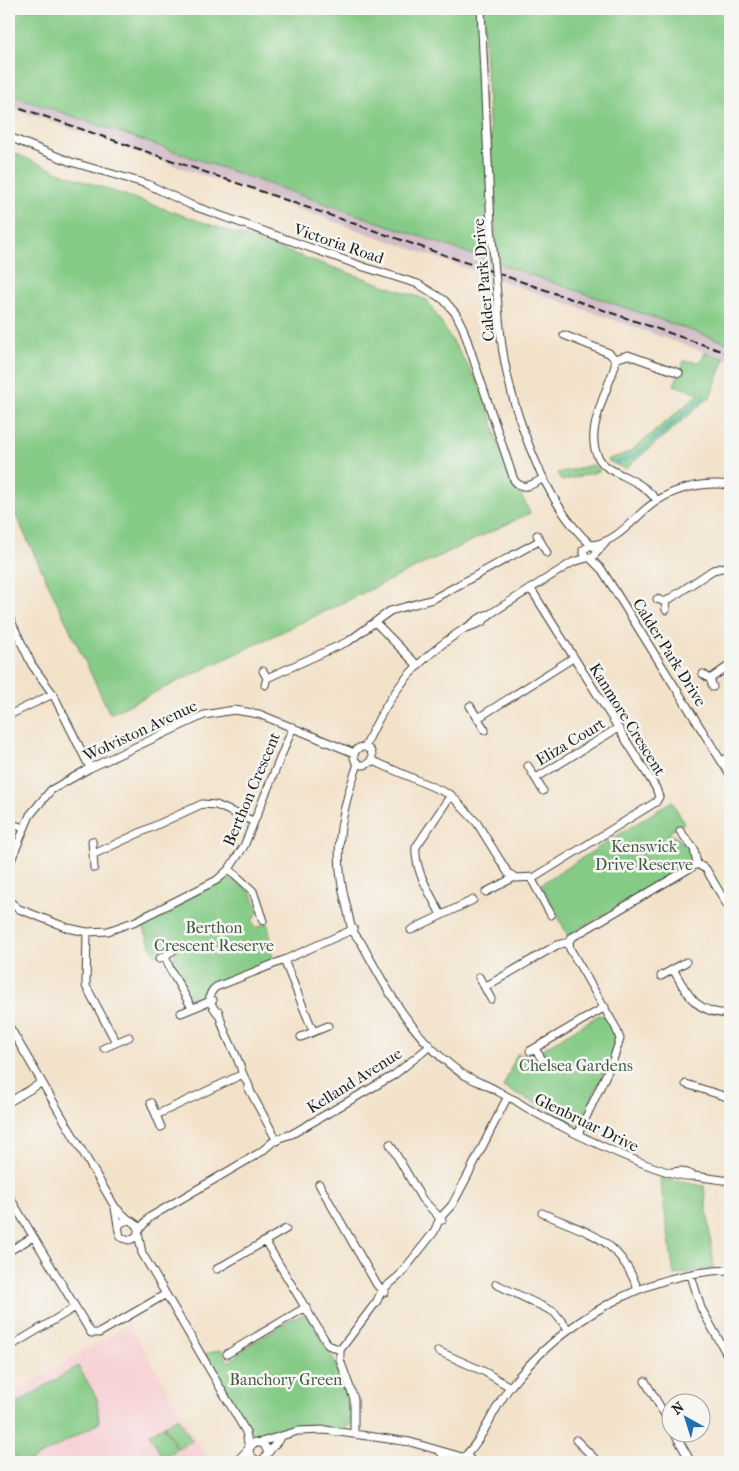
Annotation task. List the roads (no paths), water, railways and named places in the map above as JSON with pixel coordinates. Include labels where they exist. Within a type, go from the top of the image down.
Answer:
[{"type":"street","name":"Calder Park Drive","points":[[481,9],[491,226],[500,329],[515,407],[524,434],[544,478],[578,532],[591,545],[593,556],[730,775]]},
{"type":"street","name":"Victoria Road","points":[[9,137],[71,162],[147,184],[191,205],[364,267],[418,284],[436,294],[452,309],[463,328],[514,480],[519,485],[526,487],[544,478]]},
{"type":"street","points":[[564,335],[609,352],[615,359],[615,366],[594,428],[594,448],[604,465],[642,485],[657,500]]},
{"type":"street","points":[[615,359],[628,356],[679,373]]},
{"type":"street","points":[[371,760],[364,765],[358,764],[354,753],[358,749],[365,747],[387,702],[417,665],[442,644],[468,627],[482,622],[490,614],[573,562],[593,556],[606,541],[657,500],[694,486],[730,485]]},
{"type":"street","name":"Calder Park Drive","points":[[578,532],[584,550],[593,556]]},
{"type":"street","points":[[263,671],[266,682],[339,646],[397,608],[433,599],[538,538],[547,554]]},
{"type":"street","points":[[573,562],[591,545],[606,541]]},
{"type":"street","points":[[666,610],[661,601],[713,570],[730,568]]},
{"type":"street","name":"Kanmore Crescent","points":[[531,588],[656,788],[658,799],[531,878]]},
{"type":"street","points":[[9,616],[32,665],[53,694],[90,768]]},
{"type":"street","points":[[376,622],[417,665]]},
{"type":"street","points":[[478,718],[574,658]]},
{"type":"street","points":[[710,678],[730,665]]},
{"type":"street","points":[[703,674],[710,678],[713,687]]},
{"type":"street","points":[[9,715],[53,694]]},
{"type":"street","points":[[470,706],[485,730]]},
{"type":"street","name":"Wolviston Avenue","points":[[9,865],[30,815],[51,790],[90,768],[211,713],[234,710],[252,712],[354,753]]},
{"type":"street","name":"Berthon Crescent","points":[[9,908],[19,909],[68,928],[87,932],[108,931],[136,921],[206,887],[229,869],[244,846],[293,727]]},
{"type":"street","name":"Eliza Court","points":[[536,778],[618,728]]},
{"type":"street","points":[[365,747],[370,751],[371,760]]},
{"type":"street","points":[[722,761],[730,756]]},
{"type":"street","points":[[371,760],[451,795],[477,823],[513,878]]},
{"type":"street","points":[[352,930],[353,920],[348,910],[340,875],[339,847],[345,802],[358,764]]},
{"type":"street","name":"Eliza Court","points":[[528,766],[544,791]]},
{"type":"street","points":[[442,915],[418,867],[415,857],[416,847],[451,795]]},
{"type":"street","points":[[94,854],[202,804],[216,805],[253,821]]},
{"type":"street","points":[[9,823],[24,828]]},
{"type":"street","points":[[680,831],[694,849],[697,864],[706,869],[730,910]]},
{"type":"street","points":[[92,841],[94,868]]},
{"type":"street","points":[[485,987],[557,945],[569,942],[576,933],[697,864]]},
{"type":"street","points":[[229,869],[253,891],[262,922]]},
{"type":"street","points":[[486,892],[513,878],[531,878],[551,915]]},
{"type":"street","points":[[411,930],[473,900]]},
{"type":"street","name":"Berthon Crescent","points":[[9,901],[19,909]]},
{"type":"street","points":[[181,1013],[211,1000],[217,990],[226,984],[352,930]]},
{"type":"street","points":[[352,930],[361,938],[361,942],[403,1016],[429,1047],[463,1074],[491,1089],[506,1100],[452,1205],[450,1214],[442,1219],[440,1230],[430,1238],[399,1276],[396,1283],[384,1290],[380,1303],[371,1310],[338,1349],[343,1370],[354,1399],[354,1433]]},
{"type":"street","points":[[87,932],[86,986],[116,1042]]},
{"type":"street","points":[[569,942],[570,949],[605,1007],[620,1039],[608,1073],[578,1134]]},
{"type":"street","points":[[174,950],[162,957],[192,1008]]},
{"type":"street","points":[[284,960],[314,1031]]},
{"type":"street","points":[[661,976],[686,962]]},
{"type":"street","points":[[673,969],[687,993],[698,1006],[716,1014],[730,1014]]},
{"type":"street","points":[[479,977],[491,999]]},
{"type":"street","points":[[211,1000],[240,1062],[241,1074],[249,1084],[250,1090],[277,1140]]},
{"type":"street","points":[[543,1062],[532,1050],[605,1007]]},
{"type":"street","points":[[9,1026],[39,1075],[40,1084],[47,1089],[115,1207],[137,1225],[142,1253],[246,1432],[250,1456],[255,1460]]},
{"type":"street","points":[[301,1037],[328,1026]]},
{"type":"street","points":[[104,1048],[129,1036]]},
{"type":"street","name":"Kelland Avenue","points":[[138,1232],[150,1217],[262,1152],[273,1148],[277,1140],[285,1141],[292,1134],[394,1075],[429,1047]]},
{"type":"street","points":[[156,1114],[241,1074]]},
{"type":"street","points":[[9,1102],[40,1084]]},
{"type":"street","points":[[686,1084],[730,1098]]},
{"type":"street","name":"Glenbruar Drive","points":[[506,1100],[520,1104],[628,1159],[672,1172],[685,1178],[694,1176],[730,1181]]},
{"type":"street","points":[[151,1103],[161,1127]]},
{"type":"street","points":[[390,1144],[422,1199],[442,1219]]},
{"type":"street","points":[[319,1184],[375,1281],[384,1290]]},
{"type":"street","points":[[9,1196],[88,1331],[96,1334],[166,1294]]},
{"type":"street","points":[[115,1207],[120,1237],[142,1253]]},
{"type":"street","points":[[542,1213],[615,1249],[631,1271],[638,1290]]},
{"type":"street","name":"Kelland Avenue","points":[[129,1220],[150,1217]]},
{"type":"street","points":[[118,1227],[122,1222],[129,1220]]},
{"type":"street","points":[[217,1269],[286,1228]]},
{"type":"street","points":[[126,1240],[132,1240],[138,1232]]},
{"type":"street","points":[[9,1252],[33,1237]]},
{"type":"street","points":[[265,1241],[285,1277],[306,1306],[325,1341],[338,1349]]},
{"type":"street","points":[[236,1462],[249,1449],[260,1442],[311,1430],[354,1433],[410,1442],[465,1460],[510,1388],[535,1359],[568,1330],[601,1308],[638,1290],[690,1275],[730,1270]]},
{"type":"street","points":[[690,1275],[701,1308],[730,1360]]},
{"type":"street","points":[[496,1284],[554,1312],[568,1330]]},
{"type":"street","points":[[227,1354],[306,1306]]},
{"type":"street","points":[[9,1347],[74,1308]]},
{"type":"street","points":[[438,1351],[485,1372],[510,1388]]},
{"type":"street","points":[[644,1381],[662,1411]]},
{"type":"street","points":[[246,1432],[266,1446],[268,1453]]},
{"type":"street","points":[[236,1462],[264,1459],[282,1436]]},
{"type":"street","points":[[576,1440],[598,1462]]},
{"type":"street","points":[[681,1444],[691,1462]]},
{"type":"street","points":[[441,1452],[452,1462]]},
{"type":"waterway","points":[[615,463],[633,457],[704,397]]},
{"type":"railway","points":[[9,104],[730,354]]},
{"type":"park label","name":"Kenswick Drive Reserve","points":[[644,855]]},
{"type":"park label","name":"Berthon Crescent Reserve","points":[[214,936]]},
{"type":"park label","name":"Chelsea Gardens","points":[[576,1065]]},
{"type":"park label","name":"Banchory Green","points":[[286,1379]]}]
